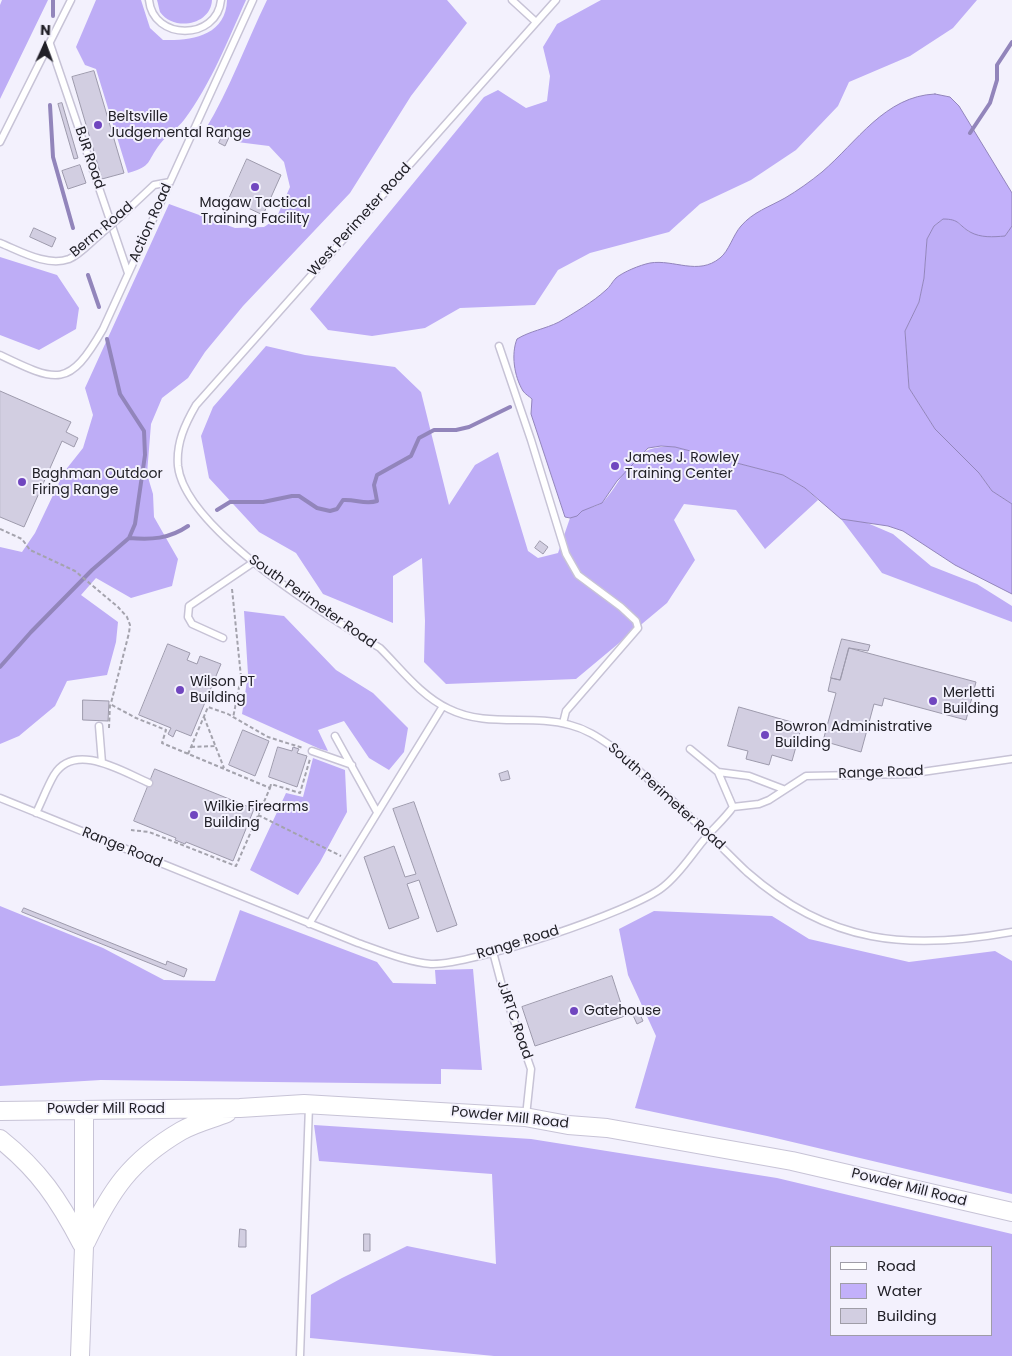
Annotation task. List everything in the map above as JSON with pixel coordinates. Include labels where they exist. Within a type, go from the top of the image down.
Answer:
[{"type":"main road","name":"Powder Mill Road","points":[[0,1111],[240,1108],[308,1105],[526,1117],[568,1125],[607,1128],[792,1161],[1012,1212]]},
{"type":"main road","points":[[84,1247],[99,1215],[119,1182],[148,1154],[182,1130],[240,1108]]},
{"type":"main road","points":[[80,1356],[84,1247],[84,1110]]},
{"type":"main road","points":[[0,1139],[27,1162],[45,1182],[57,1198],[84,1247]]},
{"type":"lane","points":[[0,142],[71,0]]},
{"type":"lane","points":[[149,0],[153,14],[161,24],[172,30],[184,32],[196,30],[206,25],[215,16],[221,0]]},
{"type":"lane","name":"Action Road","points":[[0,355],[31,370],[47,374],[60,375],[70,372],[79,365],[94,344],[254,0]]},
{"type":"lane","points":[[512,0],[536,22]]},
{"type":"lane","name":"West Perimeter Road","points":[[179,448],[185,423],[196,405],[556,0]]},
{"type":"lane","name":"BJR Road","points":[[50,44],[128,273]]},
{"type":"lane","name":"Berm Road","points":[[0,243],[32,257],[60,262],[71,258],[97,237],[154,185],[170,182]]},
{"type":"lane","points":[[499,346],[531,440],[566,554],[578,575],[621,607],[636,621],[638,628],[566,711],[563,723]]},
{"type":"lane","name":"South Perimeter Road","points":[[179,448],[178,466],[188,495],[207,520],[254,562],[380,648],[414,683],[443,706],[480,718],[563,723],[582,728],[611,746],[747,872],[776,894],[815,919],[843,929],[881,938],[922,943],[955,941],[1012,932]]},
{"type":"lane","points":[[223,638],[192,624],[188,617],[189,606],[254,562]]},
{"type":"lane","points":[[309,924],[443,706]]},
{"type":"lane","points":[[99,726],[102,763]]},
{"type":"lane","points":[[335,736],[377,812]]},
{"type":"lane","points":[[690,749],[718,772],[733,807]]},
{"type":"lane","points":[[312,751],[352,766]]},
{"type":"lane","points":[[36,813],[54,774],[62,766],[78,759],[102,763],[149,782]]},
{"type":"lane","name":"Range Road","points":[[0,798],[358,943],[432,964],[493,952],[605,916],[649,897],[664,887],[681,869],[708,834],[722,822],[733,807],[759,804],[806,776],[908,774],[1012,759]]},
{"type":"lane","points":[[718,772],[749,776],[783,789]]},
{"type":"lane","name":"JJRTC Road","points":[[493,952],[502,986],[531,1069],[530,1094],[526,1117]]},
{"type":"lane","points":[[300,1356],[308,1105]]},
{"type":"path","points":[[0,530],[22,539],[30,550],[75,572],[118,607],[130,625],[110,704],[109,736],[100,739]]},
{"type":"path","points":[[231,577],[241,677],[233,718]]},
{"type":"path","points":[[110,704],[136,718],[166,730],[162,742],[270,788]]},
{"type":"path","points":[[131,830],[149,832],[236,866],[271,784],[300,793],[312,751],[268,737],[208,707],[188,754]]},
{"type":"path","points":[[204,717],[224,768]]},
{"type":"path","points":[[191,747],[215,746]]},
{"type":"path","points":[[258,815],[349,860]]},
{"type":"shaded area","points":[[2,0],[48,0],[0,99],[0,5]]},
{"type":"shaded area","points":[[96,0],[141,0],[150,28],[163,40],[174,40],[195,37],[214,29],[221,22],[227,0],[246,0],[218,62],[194,106],[181,123],[160,144],[148,163],[142,168],[128,173],[96,69],[85,65],[76,47]]},
{"type":"shaded area","points":[[157,0],[212,0],[210,9],[199,20],[182,24],[166,18],[160,12]]},
{"type":"shaded area","points":[[267,0],[447,0],[467,23],[411,96],[350,193],[243,306],[205,352],[188,378],[162,398],[151,424],[147,474],[153,494],[154,517],[178,559],[172,586],[131,598],[96,578],[81,595],[118,622],[116,642],[107,675],[67,681],[55,706],[19,736],[0,744],[0,547],[22,552],[35,533],[64,472],[83,448],[93,415],[85,388],[169,204],[235,228],[264,227],[276,219],[290,187],[284,162],[269,146],[237,142],[226,125],[217,134],[205,130],[230,82]]},
{"type":"shaded area","points":[[601,0],[977,0],[953,28],[910,56],[849,82],[838,106],[796,150],[751,180],[700,204],[669,232],[590,253],[558,270],[535,305],[460,308],[425,328],[372,336],[328,330],[310,309],[484,97],[498,90],[526,108],[547,101],[550,76],[543,47],[557,24]]},
{"type":"shaded area","points":[[943,219],[954,219],[969,232],[1005,236],[1012,226],[1012,504],[992,491],[979,473],[935,429],[909,388],[905,331],[919,302],[924,278],[927,239],[934,226]]},
{"type":"shaded area","points":[[0,257],[57,275],[79,308],[76,329],[39,350],[0,335]]},
{"type":"shaded area","points":[[266,346],[305,355],[395,367],[421,392],[449,505],[475,465],[498,452],[528,551],[538,558],[558,553],[570,518],[583,510],[602,503],[639,455],[660,447],[675,447],[783,475],[805,488],[818,500],[765,549],[736,510],[684,504],[674,520],[695,560],[667,603],[576,679],[446,684],[424,662],[425,621],[422,558],[393,576],[393,623],[323,594],[296,553],[259,532],[209,478],[201,436],[213,407]]},
{"type":"shaded area","points":[[841,519],[865,522],[893,534],[931,566],[977,584],[1012,606],[1012,622],[882,573]]},
{"type":"shaded area","points":[[244,611],[284,616],[336,670],[373,693],[408,728],[404,752],[389,770],[369,758],[344,721],[318,730],[328,751],[242,714],[248,674]]},
{"type":"shaded area","points":[[313,758],[345,770],[347,812],[320,862],[298,895],[250,870],[286,793],[303,797]]},
{"type":"shaded area","points":[[0,906],[103,948],[164,980],[215,981],[240,910],[377,962],[393,983],[436,984],[435,970],[473,969],[482,1070],[441,1069],[441,1084],[101,1080],[0,1086]]},
{"type":"shaded area","points":[[654,911],[772,916],[809,939],[909,962],[995,951],[1012,961],[1012,1194],[767,1136],[635,1108],[656,1036],[628,975],[619,929]]},
{"type":"shaded area","points":[[314,1125],[531,1139],[777,1178],[1012,1234],[1012,1356],[494,1356],[310,1338],[311,1295],[407,1246],[496,1264],[492,1174],[319,1161]]},
{"type":"water","points":[[935,94],[950,97],[959,106],[1012,193],[1012,226],[1005,236],[992,237],[974,234],[953,220],[943,219],[934,226],[927,239],[924,278],[919,302],[905,331],[909,388],[935,429],[979,473],[992,491],[1012,504],[1012,594],[955,565],[903,531],[888,526],[841,519],[805,488],[783,475],[675,447],[661,446],[648,448],[617,481],[602,503],[582,511],[577,516],[565,517],[531,414],[532,399],[523,391],[516,372],[514,351],[517,339],[565,319],[601,294],[619,276],[637,267],[659,262],[695,266],[712,263],[723,255],[738,230],[746,221],[756,213],[804,186],[835,160],[873,122],[901,103],[917,97]]},
{"type":"building","name":"Beltsville Judgemental Range","points":[[94,71],[124,173],[102,179],[72,77]]},
{"type":"building","points":[[62,103],[78,158],[74,159],[58,104]]},
{"type":"building","points":[[225,130],[231,133],[225,146],[219,143]]},
{"type":"building","name":"Magaw Tactical Training Facility","points":[[247,159],[281,175],[263,215],[229,199]]},
{"type":"building","points":[[80,165],[86,183],[68,189],[62,171]]},
{"type":"building","points":[[34,228],[56,238],[52,247],[30,237]]},
{"type":"building","name":"Baghman Outdoor Firing Range","points":[[0,391],[71,422],[66,432],[78,438],[74,447],[62,441],[24,527],[0,517]]},
{"type":"building","points":[[540,541],[548,547],[543,554],[535,548]]},
{"type":"building","points":[[842,639],[870,645],[868,651],[849,648],[840,680],[831,678]]},
{"type":"building","name":"Wilson PT Building","points":[[168,644],[190,653],[187,660],[197,664],[200,656],[221,664],[191,736],[176,730],[173,737],[168,734],[171,728],[139,715]]},
{"type":"building","name":"Merletti Building","points":[[849,648],[976,682],[966,720],[884,698],[882,706],[874,704],[861,752],[823,741],[836,693],[828,691],[831,678],[840,680]]},
{"type":"building","points":[[83,700],[109,701],[108,721],[83,720]]},
{"type":"building","name":"Bowron Administrative Building","points":[[739,707],[802,725],[792,761],[772,755],[769,765],[746,759],[748,751],[728,746]]},
{"type":"building","points":[[243,730],[269,741],[255,776],[229,765]]},
{"type":"building","points":[[278,747],[292,751],[293,747],[299,749],[297,753],[307,756],[297,787],[269,777]]},
{"type":"building","name":"Wilkie Firearms Building","points":[[155,769],[254,809],[233,861],[186,842],[185,844],[175,840],[176,838],[134,821]]},
{"type":"building","points":[[508,771],[510,779],[501,781],[499,774]]},
{"type":"building","points":[[414,802],[457,925],[437,932],[419,880],[407,884],[419,918],[389,929],[364,857],[394,846],[405,877],[416,874],[393,809]]},
{"type":"building","points":[[24,908],[166,965],[167,961],[187,969],[184,977],[22,912]]},
{"type":"building","name":"Gatehouse","points":[[612,976],[625,1016],[535,1046],[522,1007]]},
{"type":"building","points":[[638,1010],[643,1021],[637,1024],[632,1013]]},
{"type":"building","points":[[240,1229],[246,1230],[246,1247],[239,1247]]},
{"type":"building","points":[[364,1234],[370,1234],[370,1251],[364,1251]]},
{"type":"waterway","points":[[53,0],[53,16]]},
{"type":"waterway","points":[[970,133],[990,103],[997,80],[997,65],[1012,42]]},
{"type":"waterway","points":[[50,105],[53,157],[73,228]]},
{"type":"waterway","points":[[88,275],[99,307]]},
{"type":"waterway","points":[[0,667],[31,632],[92,570],[129,538],[135,524],[145,455],[144,431],[120,394],[107,339]]},
{"type":"waterway","points":[[217,510],[230,502],[263,502],[292,496],[299,496],[317,508],[330,511],[337,509],[343,500],[377,501],[374,485],[377,475],[411,456],[419,438],[434,430],[456,430],[469,427],[510,407]]},
{"type":"waterway","points":[[129,538],[160,538],[174,534],[188,526]]},
{"type":"place","name":"Beltsville Judgemental Range","points":[[98,125]]},
{"type":"place","name":"Magaw Tactical Training Facility","points":[[255,187]]},
{"type":"place","name":"James J. Rowley Training Center","points":[[615,466]]},
{"type":"place","name":"Baghman Outdoor Firing Range","points":[[22,482]]},
{"type":"place","name":"Wilson PT Building","points":[[180,690]]},
{"type":"place","name":"Merletti Building","points":[[933,701]]},
{"type":"place","name":"Bowron Administrative Building","points":[[765,735]]},
{"type":"place","name":"Wilkie Firearms Building","points":[[194,815]]},
{"type":"place","name":"Gatehouse","points":[[574,1011]]}]
